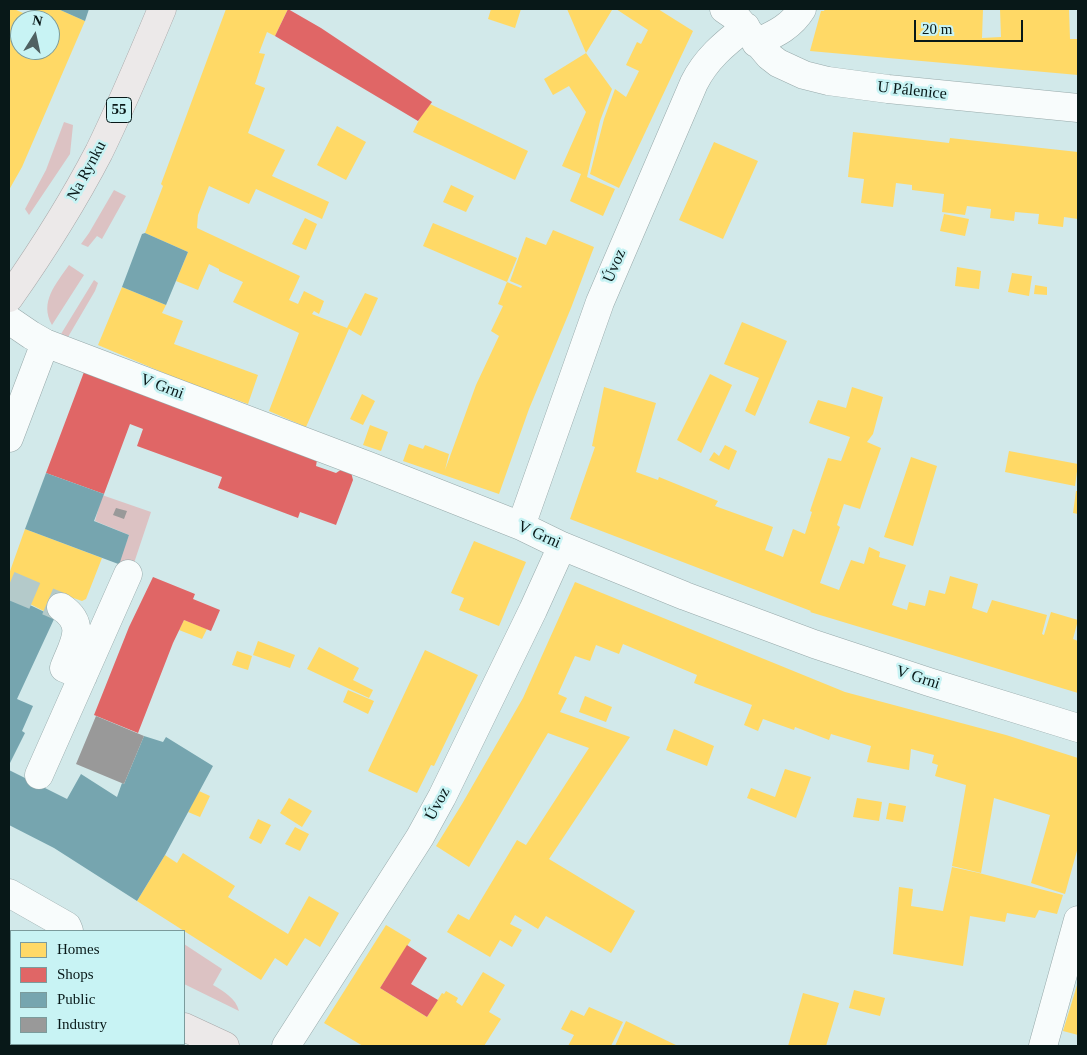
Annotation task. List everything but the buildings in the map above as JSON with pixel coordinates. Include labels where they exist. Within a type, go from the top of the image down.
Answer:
[{"type":"main road","name":"Na Rynku","points":[[9,298],[68,208],[98,152],[124,100],[162,9]]},
{"type":"main road","points":[[185,1027],[225,1046]]},
{"type":"street","name":"U Pálenice","points":[[724,9],[738,18],[769,56],[778,63],[804,75],[828,81],[888,89],[1078,108]]},
{"type":"street","name":"Úvoz","points":[[521,526],[600,302],[699,73],[712,56],[751,35],[789,25],[802,9]]},
{"type":"street","name":"V Grni","points":[[9,320],[31,336],[45,343],[360,462],[521,526],[562,546],[685,596],[814,644],[1078,728]]},
{"type":"street","points":[[9,438],[45,343]]},
{"type":"street","name":"Úvoz","points":[[286,1046],[405,861],[438,805],[562,546]]},
{"type":"street","points":[[40,775],[128,574]]},
{"type":"street","points":[[61,607],[70,613],[77,628],[77,636],[64,668],[83,676]]},
{"type":"street","points":[[9,893],[68,926],[69,930]]},
{"type":"street","points":[[1043,1046],[1078,920]]},
{"type":"shaded area","points":[[64,122],[73,125],[70,154],[29,215],[25,209],[46,170]]},
{"type":"shaded area","points":[[114,190],[126,196],[102,239],[97,236],[88,247],[81,244],[89,233]]},
{"type":"shaded area","points":[[69,265],[84,275],[52,325],[48,317],[48,301],[54,286]]},
{"type":"shaded area","points":[[94,280],[98,283],[95,291],[68,337],[61,334]]},
{"type":"shaded area","points":[[102,495],[151,512],[132,569],[118,563],[129,535],[95,521]]},
{"type":"shaded area","points":[[185,945],[222,969],[213,985],[225,992],[235,1002],[239,1011],[185,984]]},
{"type":"tunnel","points":[[9,585],[61,607]]}]
